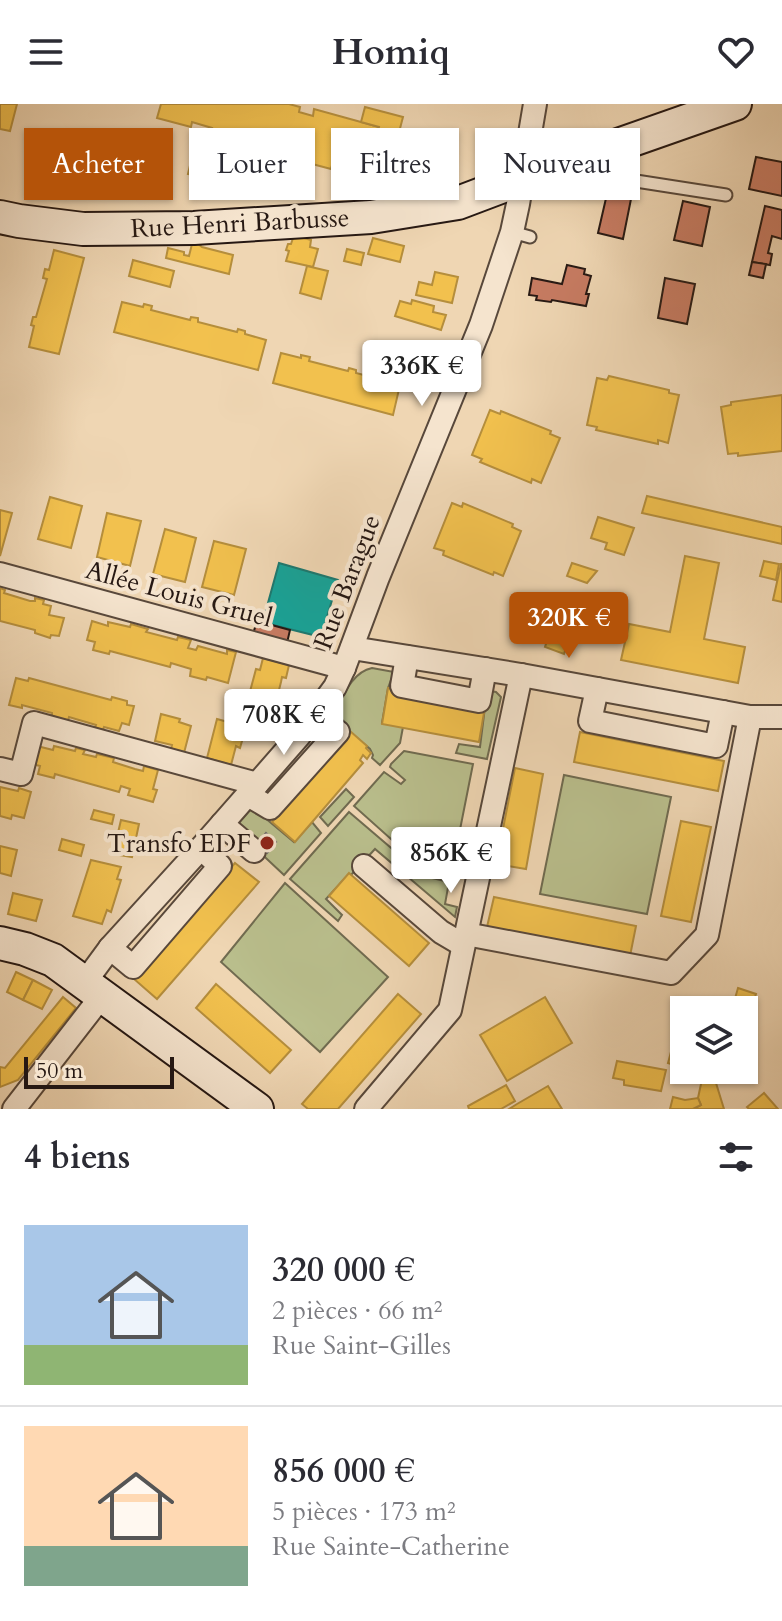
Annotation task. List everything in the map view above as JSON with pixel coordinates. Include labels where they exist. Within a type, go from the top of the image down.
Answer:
[{"type":"main road","name":"Rue Henri Barbusse","points":[[640,137],[735,104]]},
{"type":"main road","name":"Rue Henri Barbusse","points":[[0,200],[86,213],[195,213],[368,200],[475,185]]},
{"type":"main road","name":"Rue Henri Barbusse","points":[[0,217],[83,229],[194,228],[371,217],[458,203],[475,197]]},
{"type":"main road","points":[[0,943],[53,960],[93,989],[225,1099],[257,1109]]},
{"type":"street","name":"Rue Barague","points":[[531,128],[535,104]]},
{"type":"street","name":"Rue Barague","points":[[14,1109],[93,989],[110,948],[317,714],[335,687],[481,325],[521,234],[523,200]]},
{"type":"street","name":"Allée Louis Gruel","points":[[0,574],[348,658],[407,657],[750,717],[782,717]]},
{"type":"street","points":[[407,657],[402,686],[479,701],[485,669]]},
{"type":"street","points":[[366,1109],[450,1010],[521,675]]},
{"type":"street","points":[[597,689],[590,721],[716,746],[723,712]]},
{"type":"street","points":[[364,866],[441,932],[464,940],[671,973],[707,935],[750,717]]},
{"type":"street","points":[[0,769],[21,774],[34,723],[252,789]]},
{"type":"street","points":[[222,824],[254,851]]},
{"type":"lane","points":[[640,182],[726,195]]},
{"type":"green space","points":[[372,668],[394,672],[382,723],[403,727],[400,743],[380,765],[372,758],[370,749],[332,717],[353,681]]},
{"type":"green space","points":[[490,691],[501,697],[487,759],[456,753],[459,744],[480,747]]},
{"type":"green space","points":[[404,751],[473,764],[451,875],[420,865],[354,806],[384,772],[401,784],[405,780],[390,767]]},
{"type":"green space","points":[[564,775],[671,797],[647,914],[540,894]]},
{"type":"green space","points":[[346,789],[354,797],[328,826],[320,817]]},
{"type":"green space","points":[[252,807],[294,842],[312,822],[321,833],[284,875],[234,828]]},
{"type":"green space","points":[[349,812],[424,876],[449,882],[445,904],[457,907],[455,917],[375,849],[326,899],[342,915],[338,921],[290,879]]},
{"type":"green space","points":[[285,883],[388,977],[320,1052],[221,962]]},
{"type":"building: Logements","points":[[0,104],[17,104],[10,131],[0,129]]},
{"type":"building: Logements","points":[[161,104],[289,104],[300,107],[299,112],[313,116],[314,109],[379,127],[331,128],[331,169],[315,165],[315,128],[212,128],[192,122],[191,127],[157,118]]},
{"type":"building: Logements","points":[[365,107],[403,117],[400,128],[379,128],[361,122]]},
{"type":"building: Logements","points":[[294,235],[311,240],[310,247],[318,249],[313,267],[286,261],[289,251],[286,250]]},
{"type":"building: Logements","points":[[373,238],[404,246],[400,262],[368,254]]},
{"type":"building: Logements","points":[[192,244],[233,255],[229,274],[166,258],[168,248],[189,256]]},
{"type":"building: Logements","points":[[347,249],[364,253],[361,265],[344,261]]},
{"type":"building: Logements","points":[[54,250],[84,258],[59,354],[29,347],[33,317],[36,317],[47,279],[43,278],[45,269],[49,270]]},
{"type":"building: Logements","points":[[133,260],[174,271],[170,287],[129,276]]},
{"type":"building: Logements","points":[[307,266],[328,271],[321,299],[300,293]]},
{"type":"building: Logements","points":[[435,272],[458,277],[452,303],[416,295],[419,282],[432,285]]},
{"type":"building: Logements","points":[[412,300],[434,306],[433,312],[446,315],[441,330],[395,316],[400,301],[411,304]]},
{"type":"building: Logements","points":[[122,302],[152,306],[151,310],[190,320],[191,317],[198,318],[198,322],[237,332],[238,329],[266,340],[258,370],[114,332]]},
{"type":"building: Logements","points":[[281,353],[310,357],[309,361],[348,371],[349,368],[356,370],[356,373],[387,381],[388,378],[395,380],[394,383],[400,385],[393,415],[273,383]]},
{"type":"building: Logements","points":[[609,376],[679,395],[668,443],[658,440],[658,444],[596,430],[597,427],[587,425],[597,378],[607,380]]},
{"type":"building: Logements","points":[[782,395],[782,451],[738,456],[738,453],[728,454],[721,407],[731,405],[731,402]]},
{"type":"building: Logements","points":[[490,410],[500,414],[501,411],[551,431],[550,434],[560,438],[541,483],[532,479],[531,483],[480,462],[482,459],[472,455]]},
{"type":"building: Logements","points":[[647,496],[782,527],[782,544],[642,513]]},
{"type":"building: Logements","points":[[50,497],[82,506],[71,548],[38,539]]},
{"type":"building: Logements","points":[[452,503],[462,507],[463,503],[513,524],[512,527],[521,531],[503,576],[443,555],[444,551],[434,548]]},
{"type":"building: Logements","points":[[0,510],[12,513],[0,556]]},
{"type":"building: Logements","points":[[107,513],[141,521],[130,566],[97,557]]},
{"type":"building: Logements","points":[[598,517],[634,528],[624,555],[605,549],[607,543],[591,538]]},
{"type":"building: Logements","points":[[165,529],[196,538],[185,582],[153,574]]},
{"type":"building: Logements","points":[[214,541],[246,549],[234,595],[202,587]]},
{"type":"building: Logements","points":[[685,556],[719,563],[704,639],[745,647],[738,683],[621,660],[629,624],[670,632]]},
{"type":"building: Logements","points":[[764,561],[779,564],[776,580],[760,576]]},
{"type":"building: Logements","points":[[572,563],[597,571],[587,583],[567,576]]},
{"type":"building: Logements","points":[[782,564],[782,602],[773,600]]},
{"type":"building: Logements","points":[[0,588],[5,590],[4,593],[30,601],[35,601],[35,598],[44,600],[43,604],[51,606],[49,615],[64,618],[59,636],[51,635],[50,638],[35,633],[35,630],[0,621]]},
{"type":"building: Logements","points":[[558,606],[578,611],[564,654],[545,647]]},
{"type":"building: Logements","points":[[92,621],[108,626],[108,622],[130,627],[131,624],[148,629],[146,632],[177,640],[178,637],[191,640],[188,648],[196,650],[198,646],[227,654],[227,650],[236,652],[228,683],[190,676],[191,669],[171,663],[170,667],[110,651],[109,654],[93,650],[95,642],[87,640]]},
{"type":"building: Logements","points":[[263,658],[289,665],[286,678],[282,677],[279,704],[275,706],[248,699],[256,669],[260,670]]},
{"type":"building: Logements","points":[[16,678],[28,681],[29,678],[111,700],[112,697],[127,701],[127,705],[134,706],[129,725],[122,723],[119,731],[104,727],[103,730],[69,717],[68,721],[52,716],[52,713],[9,705]]},
{"type":"building: Logements","points":[[388,688],[485,707],[479,742],[382,724]]},
{"type":"building: Logements","points":[[248,699],[275,706],[272,716],[245,709]]},
{"type":"building: Logements","points":[[161,714],[180,719],[179,722],[191,726],[184,753],[171,749],[172,745],[155,741]]},
{"type":"building: Logements","points":[[217,719],[246,727],[231,765],[207,758]]},
{"type":"building: Logements","points":[[350,731],[371,753],[367,759],[363,755],[360,760],[363,763],[295,842],[272,822]]},
{"type":"building: Logements","points":[[580,732],[724,761],[718,791],[574,762]]},
{"type":"building: Logements","points":[[37,746],[53,750],[54,746],[75,751],[76,748],[85,750],[83,754],[114,758],[113,762],[135,769],[143,771],[144,766],[158,770],[153,802],[128,795],[130,789],[121,786],[119,792],[55,774],[54,778],[38,774],[40,766],[32,764]]},
{"type":"building: Logements","points":[[515,768],[543,774],[526,869],[496,864]]},
{"type":"building: Logements","points":[[0,787],[31,792],[24,818],[0,816]]},
{"type":"building: Logements","points":[[94,810],[114,815],[112,824],[91,819]]},
{"type":"building: Logements","points":[[121,820],[139,824],[132,857],[113,854]]},
{"type":"building: Logements","points":[[681,821],[711,827],[691,922],[661,916]]},
{"type":"building: Logements","points":[[62,839],[84,845],[81,856],[59,850]]},
{"type":"building: Logements","points":[[0,846],[17,850],[11,876],[0,873]]},
{"type":"building: Logements","points":[[91,860],[121,867],[117,879],[121,880],[111,912],[107,910],[102,924],[73,916]]},
{"type":"building: Logements","points":[[235,863],[259,882],[157,999],[134,979]]},
{"type":"building: Logements","points":[[349,873],[429,943],[409,966],[329,896]]},
{"type":"building: Logements","points":[[13,893],[42,900],[36,921],[8,914]]},
{"type":"building: Logements","points":[[494,897],[636,926],[630,956],[487,927]]},
{"type":"building: Logements","points":[[16,972],[33,980],[23,1000],[7,992]]},
{"type":"building: Logements","points":[[33,980],[52,990],[42,1009],[23,1000]]},
{"type":"building: Logements","points":[[216,984],[291,1050],[270,1073],[196,1008]]},
{"type":"building: Logements","points":[[738,988],[756,994],[755,996],[736,996]]},
{"type":"building: Logements","points":[[398,994],[421,1014],[338,1109],[308,1109],[302,1104]]},
{"type":"building: Logements","points":[[63,997],[76,1008],[18,1080],[0,1087],[0,1067],[5,1068]]},
{"type":"building: Logements","points":[[545,997],[572,1043],[507,1081],[480,1035]]},
{"type":"building: Logements","points":[[617,1061],[666,1070],[661,1091],[624,1085],[624,1080],[613,1078]]},
{"type":"building: Logements","points":[[701,1084],[716,1084],[724,1109],[693,1109],[701,1105],[698,1098]]},
{"type":"building: Logements","points":[[506,1085],[515,1101],[501,1109],[469,1109],[468,1106]]},
{"type":"building: Logements","points":[[548,1086],[562,1109],[509,1109],[517,1104]]},
{"type":"building: Logements","points":[[764,1093],[778,1109],[747,1107]]},
{"type":"building: Logements","points":[[673,1097],[685,1100],[698,1098],[701,1105],[693,1109],[670,1109]]},
{"type":"building: Public","points":[[279,563],[338,580],[321,637],[257,621],[263,621]]},
{"type":"building: Industrie","name":"Transfo EDF","points":[[266,833],[276,842],[267,853],[257,844]]},
{"type":"building: Autres","points":[[756,157],[782,162],[782,196],[749,189]]},
{"type":"building: Autres","points":[[606,200],[631,200],[623,239],[598,233]]},
{"type":"building: Autres","points":[[683,201],[710,207],[702,246],[674,240]]},
{"type":"building: Autres","points":[[765,206],[782,210],[782,239],[772,236],[768,253],[772,254],[770,265],[752,262]]},
{"type":"building: Autres","points":[[752,262],[766,264],[763,278],[749,275]]},
{"type":"building: Autres","points":[[567,265],[585,269],[584,274],[591,276],[586,306],[536,300],[537,296],[529,295],[532,278],[562,284]]},
{"type":"building: Autres","points":[[665,278],[695,284],[687,324],[658,318]]},
{"type":"building: Autres","points":[[257,621],[290,630],[287,643],[253,634]]},
{"type":"place","name":"Transfo EDF","points":[[267,843]]}]
